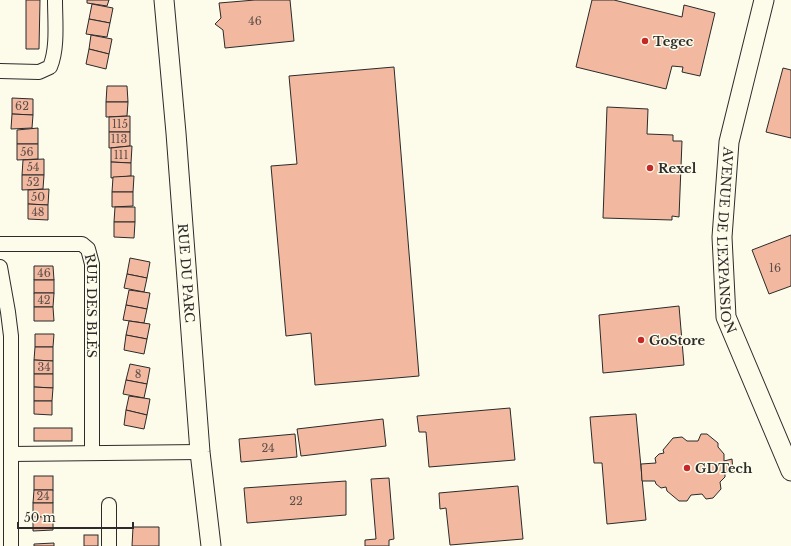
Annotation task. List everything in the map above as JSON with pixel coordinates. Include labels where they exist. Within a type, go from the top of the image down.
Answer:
[{"type":"street","points":[[0,72],[40,72],[50,67],[54,51],[55,0]]},
{"type":"street","name":"RUE DU PARC","points":[[164,0],[178,149],[200,452],[211,546]]},
{"type":"street","name":"AVENUE DE L'EXPANSION","points":[[764,0],[729,142],[722,237],[726,316],[791,471]]},
{"type":"street","name":"RUE DES BLÉS","points":[[0,244],[82,244],[88,249],[92,264],[92,453]]},
{"type":"street","points":[[0,267],[8,312],[5,336],[11,454],[11,546]]},
{"type":"street","points":[[11,454],[200,452]]},
{"type":"street","points":[[109,505],[109,546]]},
{"type":"building","points":[[26,0],[40,0],[39,49],[26,49]]},
{"type":"building","points":[[87,0],[109,0],[107,6],[87,3]]},
{"type":"building","points":[[255,0],[290,0],[294,41],[225,48],[223,30],[215,24],[221,18],[219,3]]},
{"type":"building","name":"Tegec","points":[[592,0],[614,0],[682,17],[684,5],[715,13],[700,76],[682,72],[683,67],[672,66],[666,89],[576,67]]},
{"type":"building","points":[[92,4],[113,8],[110,23],[89,19]]},
{"type":"building","points":[[89,19],[110,23],[107,37],[86,34]]},
{"type":"building","points":[[91,35],[112,39],[109,54],[89,49]]},
{"type":"building","points":[[89,49],[109,54],[106,69],[86,64]]},
{"type":"building","points":[[394,67],[419,376],[315,385],[311,333],[286,336],[271,166],[297,164],[289,76]]},
{"type":"building","points":[[783,68],[791,70],[791,138],[766,132]]},
{"type":"building","points":[[107,86],[127,86],[128,102],[106,102]]},
{"type":"building","points":[[12,98],[33,99],[33,115],[12,114]]},
{"type":"building","points":[[106,102],[128,102],[127,116],[106,117]]},
{"type":"building","points":[[607,107],[648,109],[647,134],[673,135],[673,141],[682,141],[679,217],[672,216],[672,220],[603,218]]},
{"type":"building","points":[[12,114],[33,115],[32,128],[11,129]]},
{"type":"building","points":[[130,116],[130,132],[109,132],[109,117]]},
{"type":"building","points":[[38,128],[38,144],[17,144],[17,130]]},
{"type":"building","points":[[109,132],[130,132],[130,146],[109,148]]},
{"type":"building","points":[[17,144],[38,144],[38,159],[17,160]]},
{"type":"building","points":[[132,146],[131,163],[111,162],[111,148]]},
{"type":"building","points":[[44,159],[44,175],[22,175],[23,160]]},
{"type":"building","points":[[111,162],[131,163],[131,176],[111,178]]},
{"type":"building","points":[[22,175],[44,175],[43,189],[22,190]]},
{"type":"building","points":[[134,176],[133,192],[112,192],[113,177]]},
{"type":"building","points":[[49,189],[48,205],[28,204],[28,190]]},
{"type":"building","points":[[112,192],[133,192],[133,206],[112,207]]},
{"type":"building","points":[[28,204],[48,205],[48,220],[28,219]]},
{"type":"building","points":[[115,207],[135,207],[135,222],[114,222]]},
{"type":"building","points":[[114,222],[135,222],[134,238],[114,237]]},
{"type":"building","points":[[791,235],[791,286],[769,294],[752,250]]},
{"type":"building","points":[[130,258],[150,262],[147,278],[127,274]]},
{"type":"building","points":[[34,266],[53,266],[54,280],[34,280]]},
{"type":"building","points":[[127,274],[147,278],[144,292],[124,288]]},
{"type":"building","points":[[34,280],[54,280],[54,293],[34,293]]},
{"type":"building","points":[[129,290],[150,293],[147,309],[126,305]]},
{"type":"building","points":[[34,293],[54,293],[53,307],[34,307]]},
{"type":"building","points":[[126,305],[147,309],[144,323],[123,320]]},
{"type":"building","name":"GoStore","points":[[679,306],[684,365],[603,373],[599,315]]},
{"type":"building","points":[[34,307],[53,307],[54,321],[34,321]]},
{"type":"building","points":[[129,321],[150,324],[147,339],[126,335]]},
{"type":"building","points":[[35,334],[54,334],[53,347],[35,347]]},
{"type":"building","points":[[126,335],[147,339],[144,354],[124,350]]},
{"type":"building","points":[[35,347],[53,347],[53,361],[34,360]]},
{"type":"building","points":[[34,360],[53,361],[53,374],[34,374]]},
{"type":"building","points":[[130,364],[150,368],[147,384],[126,380]]},
{"type":"building","points":[[34,374],[53,374],[53,388],[34,387]]},
{"type":"building","points":[[126,380],[147,384],[144,398],[123,394]]},
{"type":"building","points":[[34,387],[53,388],[52,401],[34,401]]},
{"type":"building","points":[[129,396],[150,399],[147,415],[126,410]]},
{"type":"building","points":[[34,401],[52,401],[52,415],[34,414]]},
{"type":"building","points":[[510,408],[515,460],[429,467],[426,432],[419,432],[417,416]]},
{"type":"building","points":[[126,410],[147,415],[144,429],[124,425]]},
{"type":"building","points":[[636,414],[646,520],[607,524],[602,463],[594,463],[590,417]]},
{"type":"building","points":[[383,419],[386,446],[301,456],[297,429]]},
{"type":"building","points":[[34,428],[72,428],[72,441],[34,441]]},
{"type":"building","points":[[295,434],[297,457],[241,462],[239,439]]},
{"type":"building","name":"GDTech","points":[[701,434],[707,434],[718,443],[718,447],[724,454],[724,461],[732,459],[733,471],[725,472],[725,477],[720,482],[721,489],[713,498],[706,499],[702,494],[691,495],[687,501],[679,501],[667,491],[666,487],[661,488],[655,481],[642,481],[641,464],[656,463],[655,458],[659,454],[664,453],[663,450],[673,438],[682,437],[687,441],[698,441]]},
{"type":"building","points":[[34,476],[53,476],[53,490],[34,490]]},
{"type":"building","points":[[389,478],[394,539],[389,540],[389,546],[365,546],[365,540],[376,539],[371,479]]},
{"type":"building","points":[[346,481],[346,515],[247,523],[244,488]]},
{"type":"building","points":[[518,486],[523,539],[450,545],[446,508],[440,509],[439,493]]},
{"type":"building","points":[[34,490],[53,490],[53,503],[33,503]]},
{"type":"building","points":[[33,503],[53,503],[53,517],[33,517]]},
{"type":"building","points":[[33,517],[53,517],[53,530],[33,531]]},
{"type":"building","points":[[133,527],[159,527],[159,546],[132,546]]},
{"type":"building","points":[[84,535],[98,535],[98,546],[84,546]]},
{"type":"building","points":[[54,543],[54,546],[34,546],[34,544]]},
{"type":"place","name":"Tegec","points":[[645,41]]},
{"type":"place","name":"Rexel","points":[[650,168]]},
{"type":"place","name":"GoStore","points":[[641,340]]},
{"type":"place","name":"GDTech","points":[[687,468]]}]
